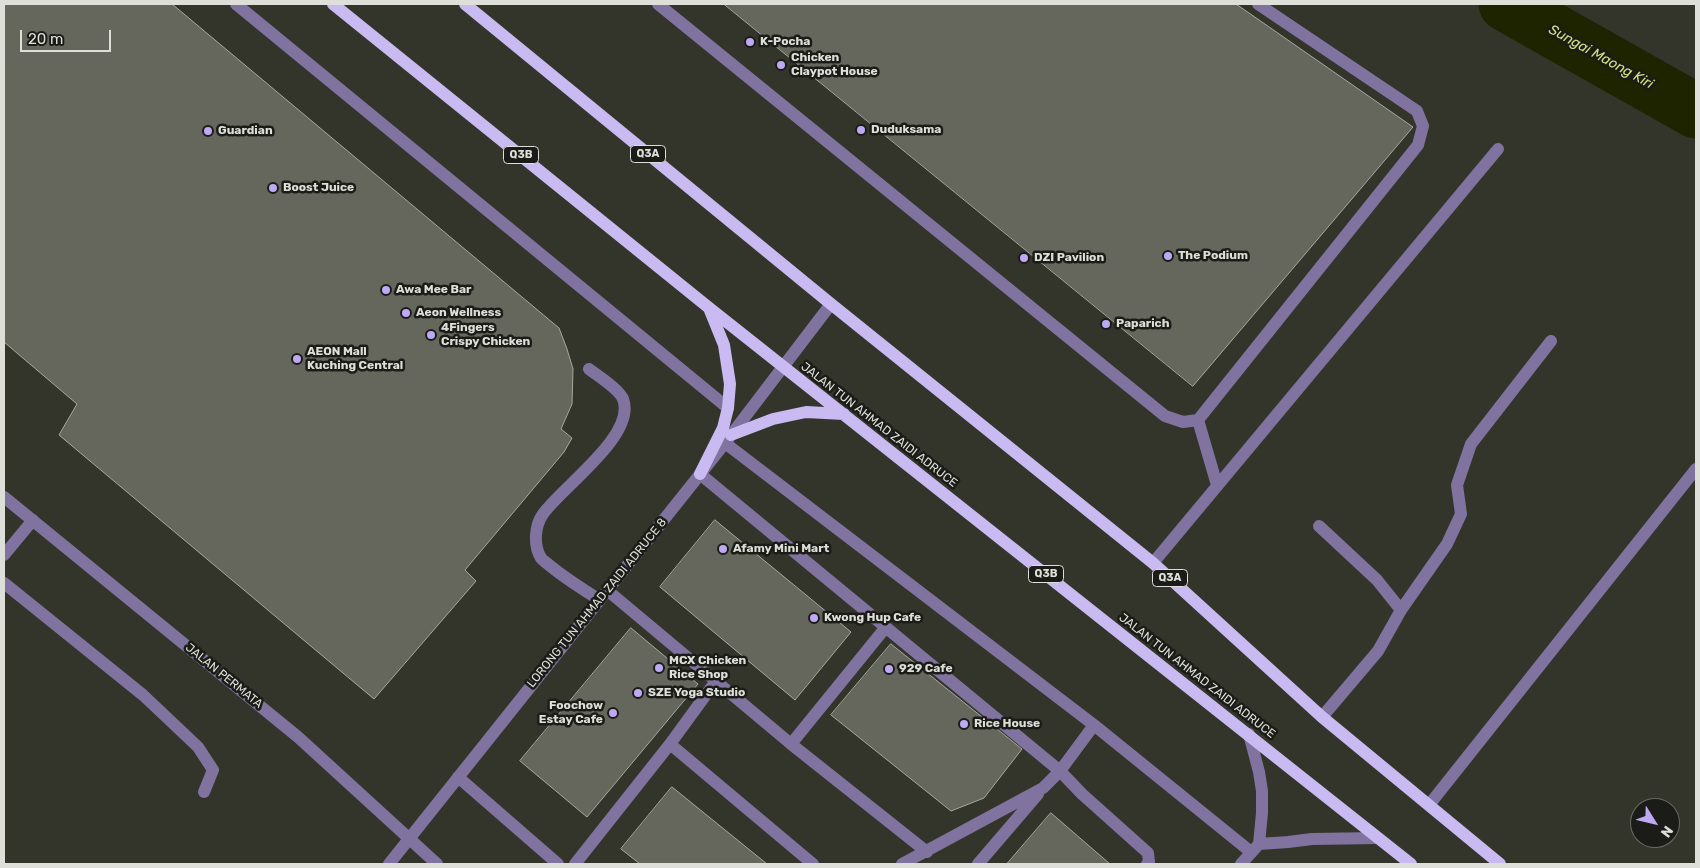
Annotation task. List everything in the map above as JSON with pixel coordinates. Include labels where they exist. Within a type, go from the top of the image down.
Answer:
[{"type":"main road","name":"JALAN TUN AHMAD ZAIDI ADRUCE","points":[[333,4],[708,307],[1411,864]]},
{"type":"main road","name":"Q3A","points":[[465,4],[831,304],[1153,563],[1322,717],[1500,864]]},
{"type":"main road","points":[[700,474],[723,428],[728,408],[730,384],[724,345],[708,307]]},
{"type":"main road","points":[[728,439],[773,419],[806,412],[844,414]]},
{"type":"street","points":[[236,4],[728,408]]},
{"type":"street","points":[[658,4],[1165,416],[1183,422],[1198,420],[1418,145],[1424,126],[1417,111],[1258,4]]},
{"type":"street","points":[[1153,563],[1498,149]]},
{"type":"street","name":"LORONG TUN AHMAD ZAIDI ADRUCE 8","points":[[389,864],[728,439],[831,304]]},
{"type":"street","points":[[1322,717],[1378,650],[1401,610],[1447,544],[1461,514],[1457,485],[1471,444],[1551,340]]},
{"type":"street","points":[[589,369],[606,381],[622,398],[625,411],[622,425],[602,453],[542,515],[535,539],[541,558],[564,576],[603,595],[716,681],[791,744],[927,852]]},
{"type":"street","points":[[1198,420],[1218,484]]},
{"type":"street","points":[[728,439],[1094,725],[1255,848],[1312,838],[1378,838]]},
{"type":"street","points":[[1429,805],[1696,469]]},
{"type":"street","points":[[700,474],[1060,771],[1082,794],[1148,853],[1149,862],[1147,864]]},
{"type":"street","name":"JALAN PERMATA","points":[[4,497],[298,737],[437,864]]},
{"type":"street","points":[[4,555],[33,520]]},
{"type":"street","points":[[1319,526],[1377,580],[1401,610]]},
{"type":"street","points":[[4,583],[143,695],[198,747],[213,770],[204,792]]},
{"type":"street","points":[[791,744],[886,627]]},
{"type":"street","points":[[575,864],[670,744],[716,681]]},
{"type":"street","points":[[978,864],[1043,788],[1060,771],[1094,725]]},
{"type":"street","points":[[1241,864],[1255,848],[1262,813],[1262,791],[1259,772],[1249,734]]},
{"type":"street","points":[[670,744],[813,864]]},
{"type":"street","points":[[458,777],[558,864]]},
{"type":"street","points":[[902,864],[1043,788]]},
{"type":"building","name":"AEON Mall Kuching Central","points":[[4,4],[172,4],[559,328],[573,369],[572,404],[561,429],[572,438],[564,452],[465,570],[476,581],[374,699],[59,435],[77,404],[4,342]]},
{"type":"building","name":"The Podium","points":[[724,4],[1236,4],[1413,127],[1193,386]]},
{"type":"building","points":[[715,520],[851,632],[795,700],[660,587]]},
{"type":"building","points":[[631,628],[698,684],[587,817],[520,761]]},
{"type":"building","points":[[891,644],[1022,749],[984,798],[951,811],[831,715]]},
{"type":"building","points":[[672,787],[767,864],[640,864],[621,849]]},
{"type":"building","points":[[1051,813],[1110,864],[1007,864]]},
{"type":"waterway","name":"Sungai Maong Kiri","points":[[1506,4],[1696,111]]},
{"type":"place","name":"K-Pocha","points":[[750,42]]},
{"type":"place","name":"Chicken Claypot House","points":[[781,65]]},
{"type":"place","name":"Duduksama","points":[[861,130]]},
{"type":"place","name":"Guardian","points":[[208,131]]},
{"type":"place","name":"Boost Juice","points":[[273,188]]},
{"type":"place","name":"The Podium","points":[[1168,256]]},
{"type":"place","name":"DZI Pavilion","points":[[1024,258]]},
{"type":"place","name":"Awa Mee Bar","points":[[386,290]]},
{"type":"place","name":"Aeon Wellness","points":[[406,313]]},
{"type":"place","name":"Paparich","points":[[1106,324]]},
{"type":"place","name":"4Fingers Crispy Chicken","points":[[431,335]]},
{"type":"place","name":"AEON Mall Kuching Central","points":[[297,359]]},
{"type":"place","name":"Afamy Mini Mart","points":[[723,549]]},
{"type":"place","name":"Kwong Hup Cafe","points":[[814,618]]},
{"type":"place","name":"MCX Chicken Rice Shop","points":[[659,668]]},
{"type":"place","name":"929 Cafe","points":[[889,669]]},
{"type":"place","name":"SZE Yoga Studio","points":[[638,693]]},
{"type":"place","name":"Foochow Estay Cafe","points":[[613,713]]},
{"type":"place","name":"Rice House","points":[[964,724]]}]
